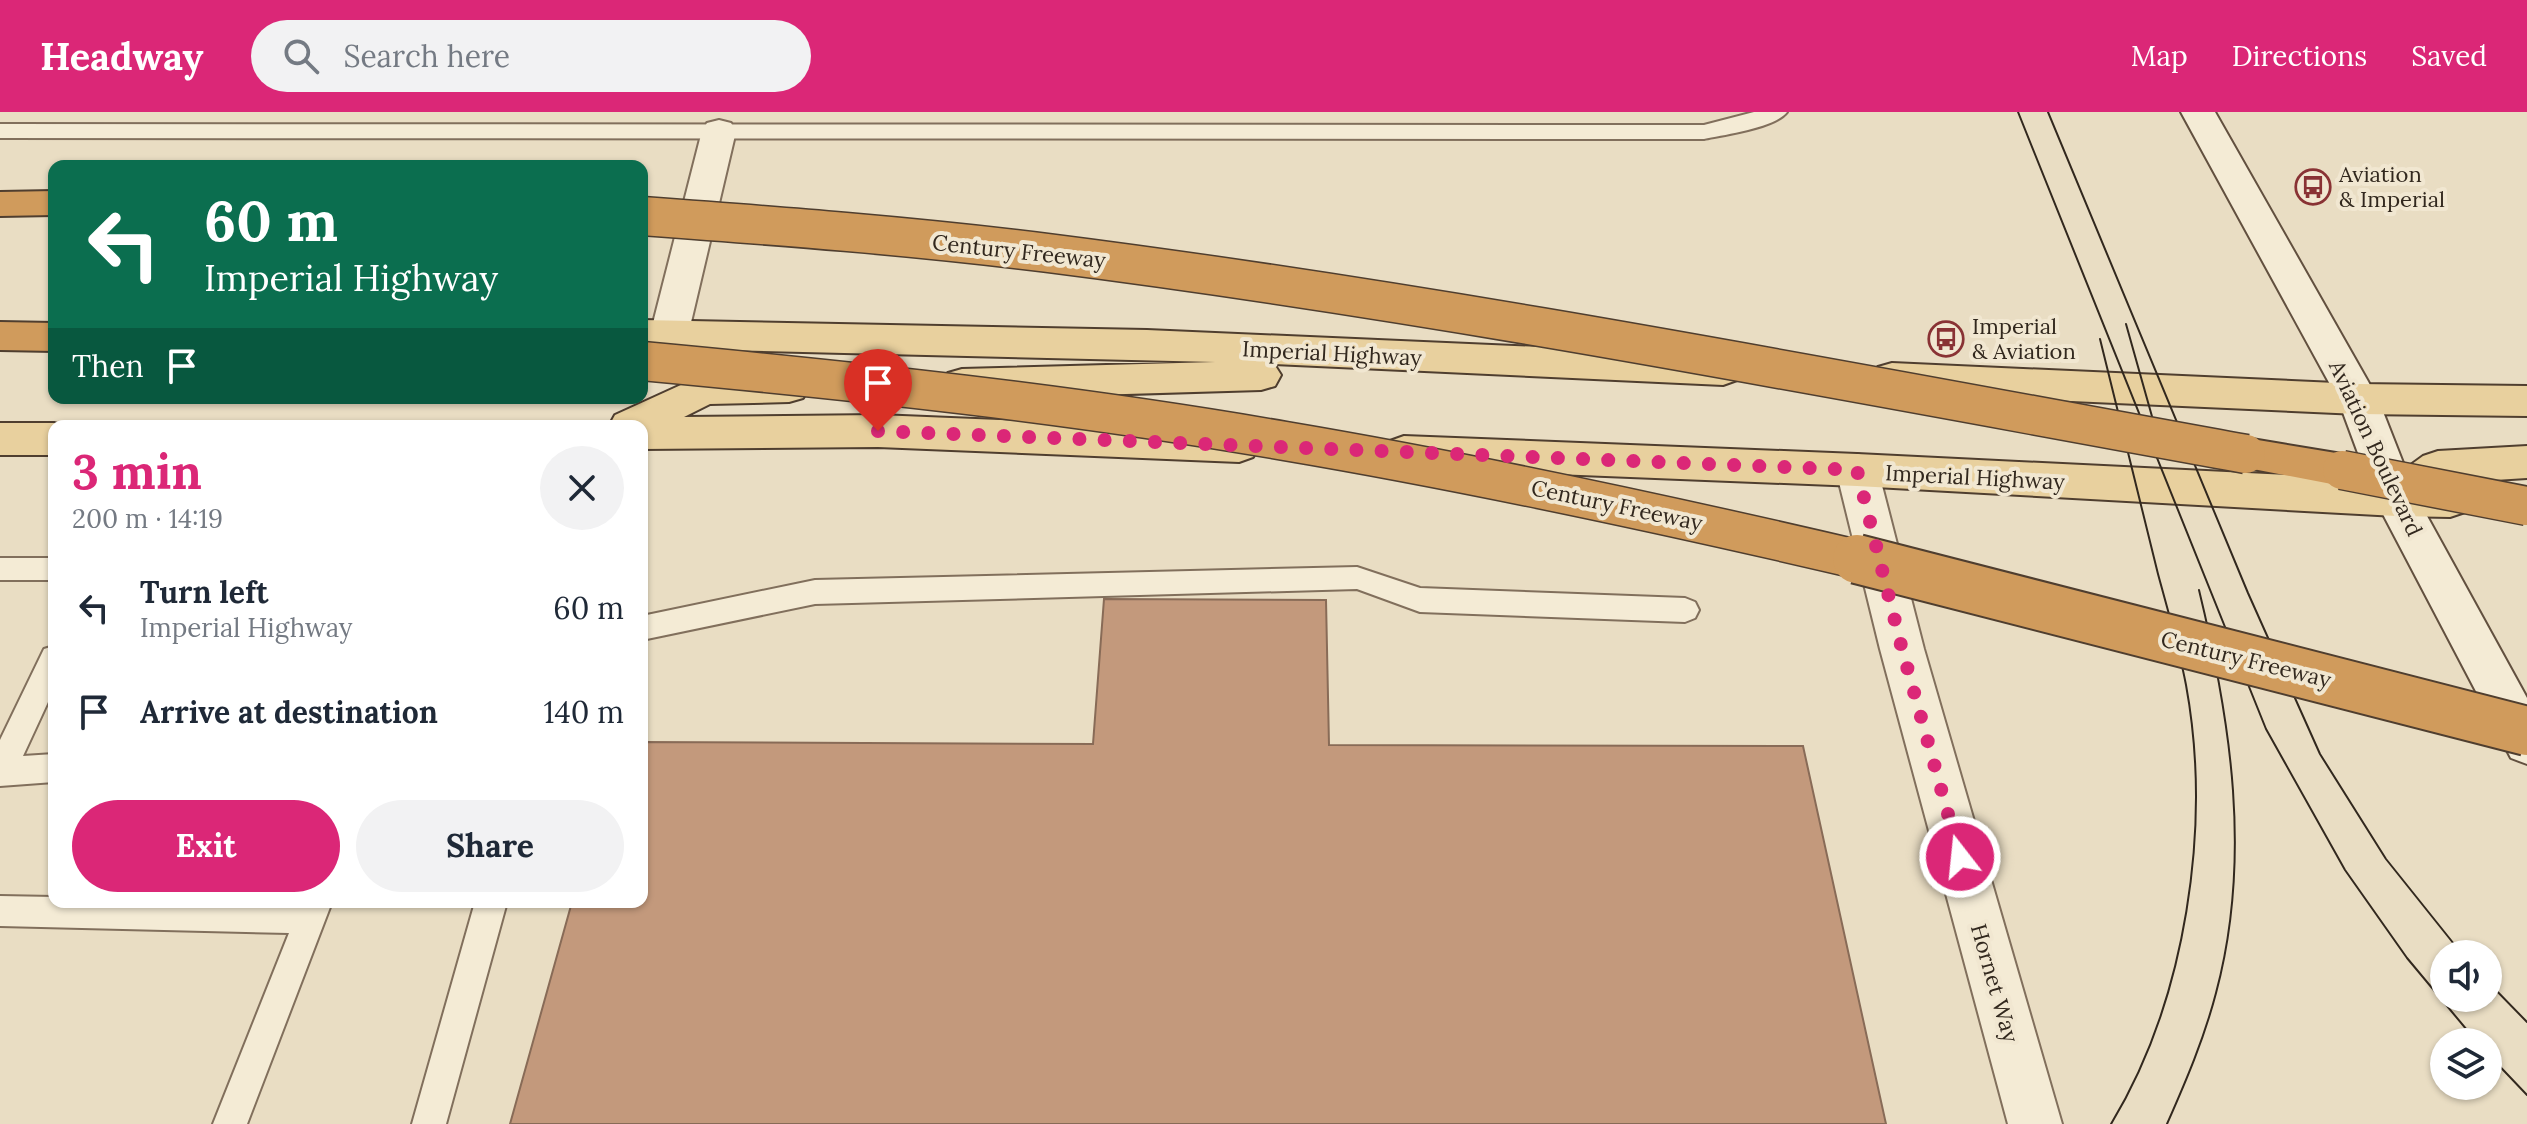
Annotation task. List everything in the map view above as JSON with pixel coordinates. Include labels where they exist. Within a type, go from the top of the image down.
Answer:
[{"type":"highway","points":[[0,204],[48,203]]},
{"type":"highway","name":"Century Freeway","points":[[648,216],[726,220],[1107,260],[1403,304],[2527,504]]},
{"type":"highway","points":[[0,336],[48,337]]},
{"type":"highway","name":"Century Freeway","points":[[651,343],[786,374],[1029,403],[1210,429],[1491,478],[1790,542],[2527,731]]},
{"type":"highway","points":[[2342,470],[2527,475]]},
{"type":"main road","points":[[0,327],[48,327]]},
{"type":"main road","name":"Imperial Highway","points":[[651,343],[1147,344],[2358,399],[2527,401]]},
{"type":"main road","points":[[641,420],[705,389],[1241,377],[1330,370],[1397,356]]},
{"type":"main road","name":"Imperial Highway","points":[[648,433],[878,431],[1857,470],[2527,504]]},
{"type":"main road","points":[[0,439],[48,439]]},
{"type":"main road","points":[[2396,499],[2438,467],[2527,462]]},
{"type":"street","name":"Aviation Boulevard","points":[[2198,112],[2358,399],[2396,499],[2527,743]]},
{"type":"street","points":[[651,343],[719,131]]},
{"type":"street","name":"Hornet Way","points":[[1857,470],[1902,649],[2035,1124]]},
{"type":"lane","points":[[0,131],[719,131],[1636,122],[1704,132],[1776,112]]},
{"type":"lane","points":[[0,569],[48,569]]},
{"type":"lane","points":[[648,627],[815,592],[1357,578],[1420,600],[1685,610]]},
{"type":"lane","points":[[0,771],[46,689]]},
{"type":"lane","points":[[0,771],[48,768]]},
{"type":"lane","points":[[429,1124],[489,908]]},
{"type":"lane","points":[[0,911],[314,910],[230,1124]]},
{"type":"building","points":[[1104,599],[1326,600],[1329,745],[1803,746],[1886,1124],[510,1124],[570,908],[648,908],[648,742],[1093,744]]},
{"type":"tram line","points":[[2018,112],[2266,729],[2345,870],[2407,958],[2465,1028]]},
{"type":"tram line","points":[[2048,112],[2248,593],[2320,754],[2386,859],[2451,940]]},
{"type":"tram line","points":[[2126,324],[2153,420]]},
{"type":"tram line","points":[[2100,339],[2186,685],[2196,796],[2193,854],[2175,968],[2137,1075],[2111,1124]]},
{"type":"tram line","points":[[2167,1124],[2194,1060],[2216,993],[2227,943],[2233,892],[2235,841],[2228,740],[2199,590]]},
{"type":"tram line","points":[[2502,996],[2527,1022]]},
{"type":"tram line","points":[[2502,1069],[2527,1095]]},
{"type":"place","name":"Aviation & Imperial","points":[[2313,187]]},
{"type":"place","name":"Imperial & Aviation","points":[[1946,339]]},
{"type":"route","points":[[878,431],[1857,470],[1902,649],[1960,857]]}]
